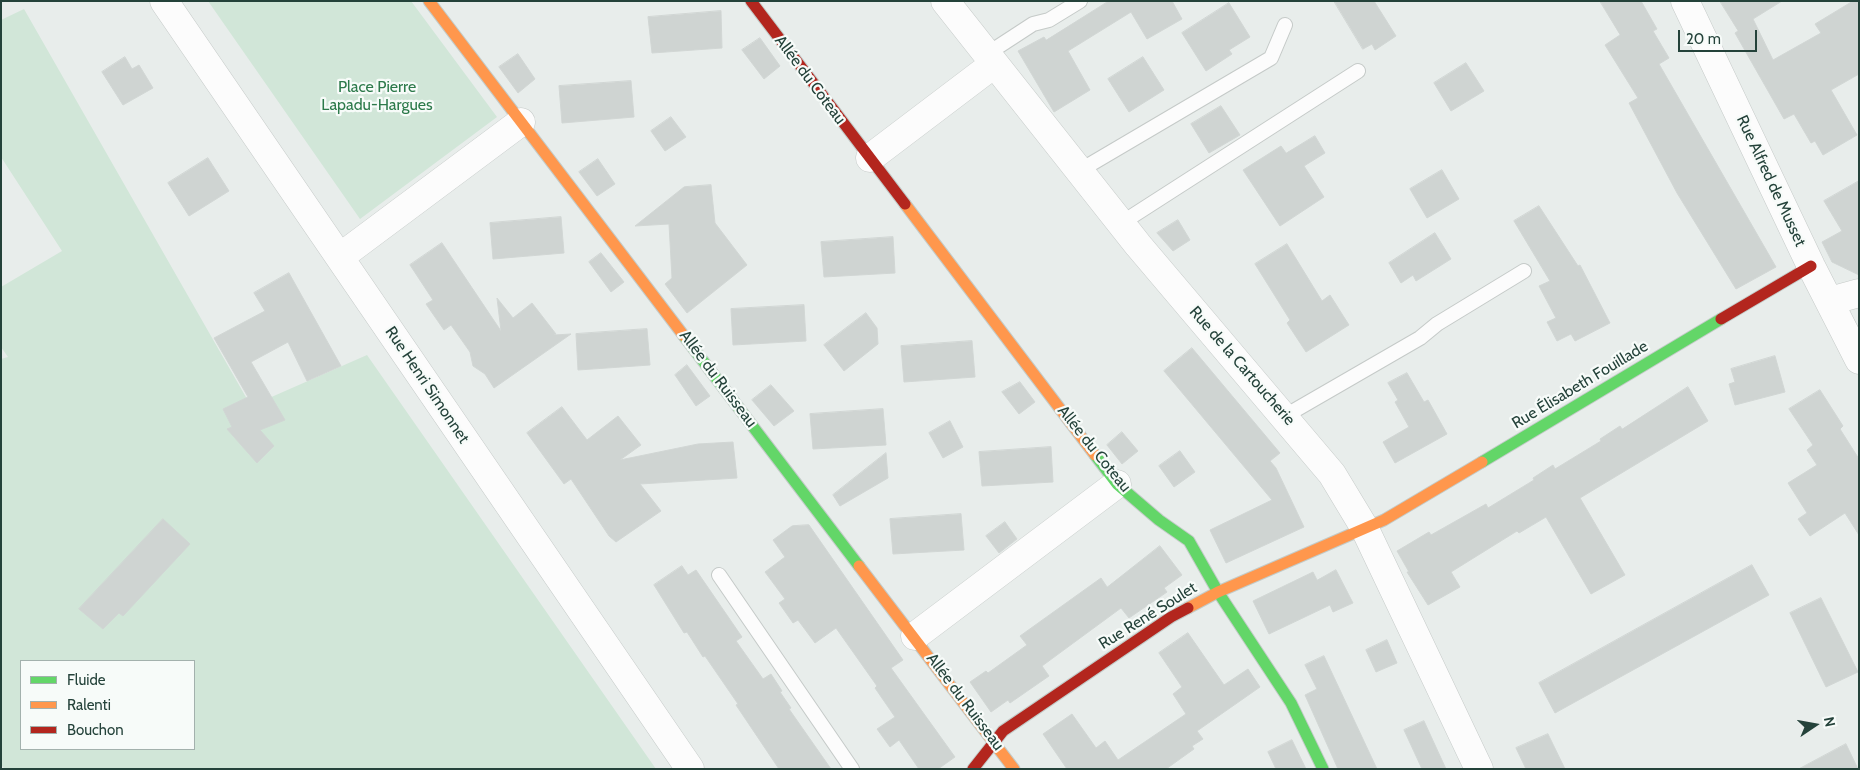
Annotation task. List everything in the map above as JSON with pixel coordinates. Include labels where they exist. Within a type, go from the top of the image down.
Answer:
[{"type":"street","name":"Rue Henri Simonnet","points":[[164,1],[690,769]]},
{"type":"street","name":"Allée du Ruisseau","points":[[429,1],[995,741],[1014,769]]},
{"type":"street","name":"Allée du Coteau","points":[[751,1],[1117,484],[1159,520],[1189,541],[1218,592],[1291,703],[1323,769]]},
{"type":"street","name":"Rue de la Cartoucherie","points":[[945,1],[1120,224],[1285,416],[1332,474],[1364,527],[1479,769]]},
{"type":"street","name":"Rue Alfred de Musset","points":[[1685,1],[1811,266],[1859,360]]},
{"type":"street","points":[[870,158],[991,59]]},
{"type":"street","points":[[340,257],[522,122]]},
{"type":"street","name":"Rue Élisabeth Fouillade","points":[[1364,527],[1384,520],[1811,266]]},
{"type":"street","points":[[1830,301],[1859,293]]},
{"type":"street","points":[[915,636],[1117,484]]},
{"type":"street","name":"Rue René Soulet","points":[[973,769],[1003,731],[1171,617],[1218,592],[1364,527]]},
{"type":"lane","points":[[991,59],[1033,24],[1049,20],[1080,1]]},
{"type":"lane","points":[[1079,171],[1271,58],[1286,25]]},
{"type":"lane","points":[[1120,224],[1358,71]]},
{"type":"lane","points":[[1285,416],[1420,338],[1437,324],[1524,271]]},
{"type":"lane","points":[[719,575],[852,769]]},
{"type":"green space","name":"Place Pierre Lapadu-Hargues","points":[[208,1],[411,1],[497,117],[360,219]]},
{"type":"green space","points":[[24,9],[251,406],[367,355],[656,769],[5,769],[1,765],[1,359],[8,357],[1,347],[1,287],[62,251],[1,157],[1,20]]},
{"type":"building","points":[[1109,1],[1172,1],[1182,19],[1147,39],[1131,12],[1068,51],[1090,90],[1054,112],[1018,51],[1044,37],[1046,40]]},
{"type":"building","points":[[1334,1],[1374,1],[1396,36],[1375,50],[1372,44],[1363,49]]},
{"type":"building","points":[[1600,1],[1641,1],[1657,29],[1653,31],[1669,58],[1659,64],[1776,267],[1736,289],[1677,193],[1629,103],[1638,98],[1605,45],[1620,35]]},
{"type":"building","points":[[1720,1],[1782,1],[1753,19],[1773,60],[1821,33],[1815,24],[1853,1],[1859,1],[1859,74],[1831,90],[1857,135],[1823,155],[1815,141],[1811,143],[1794,114],[1784,119],[1735,33],[1738,31]]},
{"type":"building","points":[[1229,3],[1250,37],[1229,50],[1232,54],[1206,71],[1182,33]]},
{"type":"building","points":[[721,11],[722,48],[652,53],[648,17]]},
{"type":"building","points":[[760,38],[780,66],[764,79],[742,50]]},
{"type":"building","points":[[518,54],[535,79],[518,93],[499,67]]},
{"type":"building","points":[[125,57],[132,69],[139,65],[153,88],[123,105],[102,72]]},
{"type":"building","points":[[1143,57],[1164,90],[1129,112],[1108,79]]},
{"type":"building","points":[[1466,63],[1484,91],[1451,111],[1434,83]]},
{"type":"building","points":[[631,81],[634,117],[562,123],[559,86]]},
{"type":"building","points":[[1221,106],[1240,135],[1209,153],[1191,124]]},
{"type":"building","points":[[671,117],[686,137],[665,151],[651,131]]},
{"type":"building","points":[[1315,136],[1325,153],[1304,166],[1324,197],[1280,226],[1243,170],[1281,146],[1286,153]]},
{"type":"building","points":[[208,158],[229,191],[189,216],[168,183]]},
{"type":"building","points":[[598,159],[615,184],[597,196],[579,172]]},
{"type":"building","points":[[1442,170],[1459,199],[1427,218],[1410,189]]},
{"type":"building","points":[[1859,181],[1859,275],[1832,262],[1822,242],[1842,231],[1824,201]]},
{"type":"building","points":[[711,185],[715,223],[747,265],[687,313],[665,284],[672,278],[669,224],[635,226],[684,187]]},
{"type":"building","points":[[1539,206],[1578,266],[1580,265],[1610,323],[1575,341],[1571,334],[1557,341],[1547,322],[1556,318],[1539,286],[1550,281],[1514,221]]},
{"type":"building","points":[[561,217],[564,253],[493,259],[490,223]]},
{"type":"building","points":[[1178,220],[1190,240],[1173,251],[1157,233]]},
{"type":"building","points":[[1435,233],[1451,259],[1416,281],[1413,275],[1401,283],[1389,263]]},
{"type":"building","points":[[893,237],[895,273],[824,277],[821,242]]},
{"type":"building","points":[[442,243],[501,331],[497,298],[513,318],[532,303],[556,334],[554,335],[571,334],[494,388],[485,374],[473,366],[470,352],[451,325],[444,330],[426,304],[433,300],[410,265]]},
{"type":"building","points":[[1287,244],[1322,301],[1330,295],[1349,325],[1306,352],[1287,323],[1290,320],[1255,264]]},
{"type":"building","points":[[601,253],[624,282],[611,292],[589,262]]},
{"type":"building","points":[[289,273],[341,366],[307,381],[288,342],[251,362],[285,420],[260,430],[274,446],[257,463],[227,429],[232,427],[223,409],[248,397],[214,338],[265,311],[254,293]]},
{"type":"building","points":[[804,305],[806,341],[733,345],[731,309]]},
{"type":"building","points":[[866,313],[877,328],[878,344],[844,371],[824,345]]},
{"type":"building","points":[[647,329],[650,365],[578,370],[576,334]]},
{"type":"building","points":[[972,341],[975,377],[904,382],[901,346]]},
{"type":"building","points":[[1192,348],[1280,453],[1270,461],[1276,468],[1304,527],[1226,563],[1210,530],[1272,500],[1164,371]]},
{"type":"building","points":[[1775,356],[1785,392],[1735,405],[1729,384],[1735,382],[1731,369]]},
{"type":"building","points":[[687,365],[710,396],[696,406],[675,375]]},
{"type":"building","points":[[1407,373],[1424,402],[1428,400],[1447,434],[1395,463],[1383,442],[1409,427],[1395,402],[1398,400],[1388,383]]},
{"type":"building","points":[[1020,382],[1035,402],[1019,414],[1002,392]]},
{"type":"building","points":[[771,385],[794,411],[774,426],[752,400]]},
{"type":"building","points":[[1688,387],[1708,421],[1580,498],[1625,575],[1591,594],[1546,517],[1519,533],[1517,531],[1451,572],[1460,587],[1428,605],[1407,572],[1409,572],[1397,551],[1429,532],[1431,535],[1486,504],[1488,508],[1534,480],[1533,478],[1553,465],[1555,469],[1601,441],[1600,439],[1620,426],[1622,429]]},
{"type":"building","points":[[1820,390],[1843,426],[1840,429],[1859,459],[1859,535],[1845,513],[1810,536],[1798,519],[1807,513],[1788,483],[1817,465],[1807,450],[1813,445],[1789,409]]},
{"type":"building","points":[[562,407],[587,440],[618,416],[641,445],[620,460],[698,444],[733,442],[737,478],[640,484],[661,511],[616,542],[609,536],[571,479],[564,484],[527,433]]},
{"type":"building","points":[[883,409],[886,445],[813,449],[810,414]]},
{"type":"building","points":[[950,421],[963,447],[943,458],[929,433]]},
{"type":"building","points":[[1122,432],[1138,451],[1122,464],[1107,445]]},
{"type":"building","points":[[1051,447],[1053,482],[982,486],[979,452]]},
{"type":"building","points":[[1180,451],[1195,472],[1174,487],[1159,466]]},
{"type":"building","points":[[886,453],[888,478],[840,506],[833,495]]},
{"type":"building","points":[[961,514],[964,550],[893,554],[890,519]]},
{"type":"building","points":[[163,519],[190,544],[123,616],[119,613],[103,629],[79,609]]},
{"type":"building","points":[[1005,522],[1017,539],[999,553],[986,536]]},
{"type":"building","points":[[809,525],[903,660],[891,668],[955,757],[938,769],[919,769],[899,740],[890,747],[877,729],[895,717],[875,688],[877,686],[836,628],[815,643],[798,620],[793,623],[779,603],[785,599],[765,572],[785,557],[773,540],[792,526]]},
{"type":"building","points":[[1160,546],[1182,575],[1164,588],[1167,592],[1129,618],[1121,608],[1042,666],[1049,676],[1010,703],[1008,700],[991,712],[970,682],[986,671],[988,673],[1027,645],[1020,636],[1101,578],[1107,587]]},
{"type":"building","points":[[1752,565],[1769,595],[1555,713],[1539,683]]},
{"type":"building","points":[[682,566],[688,575],[696,570],[742,637],[736,641],[763,679],[771,674],[791,708],[789,709],[831,769],[779,769],[736,705],[738,704],[687,632],[684,633],[654,585]]},
{"type":"building","points":[[1336,570],[1353,603],[1333,612],[1330,605],[1269,634],[1253,601],[1313,572],[1317,580]]},
{"type":"building","points":[[1821,598],[1858,672],[1826,687],[1790,613]]},
{"type":"building","points":[[1188,633],[1224,685],[1248,669],[1260,687],[1197,731],[1203,739],[1192,746],[1194,749],[1166,769],[1067,769],[1043,734],[1072,714],[1096,748],[1105,741],[1118,760],[1186,714],[1173,694],[1182,687],[1159,653]]},
{"type":"building","points":[[1387,640],[1397,663],[1376,672],[1366,650]]},
{"type":"building","points":[[1324,656],[1377,769],[1338,769],[1305,695],[1317,689],[1305,665]]},
{"type":"building","points":[[1424,721],[1446,769],[1422,769],[1404,730]]},
{"type":"building","points":[[1548,734],[1565,769],[1526,769],[1516,748]]},
{"type":"building","points":[[1292,740],[1306,769],[1276,769],[1268,752]]},
{"type":"building","points":[[1846,744],[1858,769],[1799,769]]},
{"type":"traffic: fast","points":[[1482,462],[1721,319]]},
{"type":"traffic: fast","points":[[684,336],[859,566]]},
{"type":"traffic: fast","points":[[1095,455],[1117,484],[1159,520],[1189,541],[1218,592],[1291,703],[1323,769]]},
{"type":"traffic: slow","points":[[429,1],[684,336]]},
{"type":"traffic: slow","points":[[905,204],[1095,455]]},
{"type":"traffic: slow","points":[[1188,608],[1218,592],[1384,520],[1482,462]]},
{"type":"traffic: slow","points":[[859,566],[1014,769]]},
{"type":"traffic: jam","points":[[751,1],[905,204]]},
{"type":"traffic: jam","points":[[1721,319],[1811,266]]},
{"type":"traffic: jam","points":[[973,769],[1003,731],[1171,617],[1188,608]]}]
